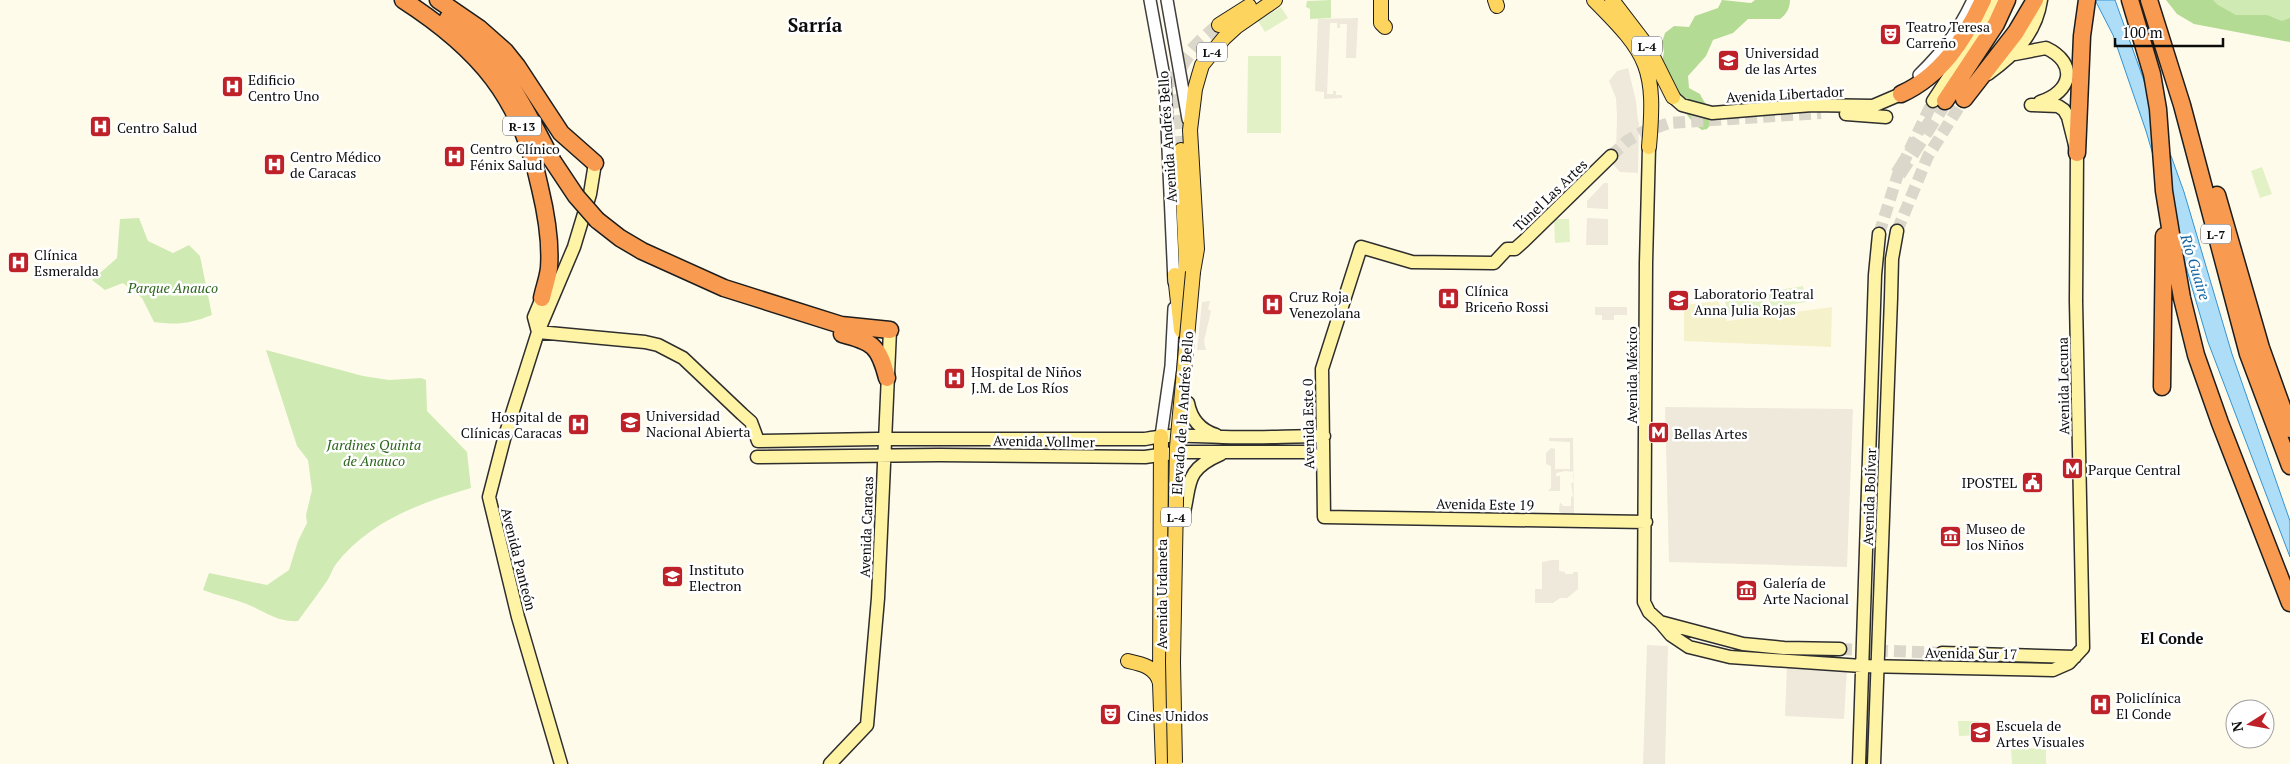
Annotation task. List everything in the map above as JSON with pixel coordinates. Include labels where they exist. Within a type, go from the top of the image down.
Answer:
[{"type":"highway","name":"R-13","points":[[403,0],[448,32],[476,58],[511,104],[522,125],[534,161],[546,222],[549,268],[542,298]]},
{"type":"highway","name":"R-13","points":[[423,0],[453,21],[494,60],[516,94],[552,160],[576,196],[598,220],[620,238],[642,251],[724,288],[841,325],[890,330]]},
{"type":"highway","name":"R-13","points":[[438,0],[479,28],[505,51],[561,133],[595,163]]},
{"type":"highway","points":[[1901,94],[1919,86],[1942,66],[1972,23],[1982,0]]},
{"type":"highway","points":[[1939,101],[1996,24],[2007,0]]},
{"type":"highway","points":[[2077,153],[2082,36],[2087,0]]},
{"type":"highway","points":[[2130,0],[2152,74],[2158,109],[2164,192],[2162,387]]},
{"type":"highway","name":"L-7","points":[[2149,0],[2182,105],[2248,354],[2290,466]]},
{"type":"highway","points":[[1964,99],[2016,32],[2037,1]]},
{"type":"highway","points":[[2182,105],[2205,154],[2261,348],[2288,423]]},
{"type":"highway","points":[[2164,192],[2182,298],[2196,355],[2220,423],[2290,603]]},
{"type":"highway","name":"R-13","points":[[757,299],[802,320],[866,341],[879,355],[886,378]]},
{"type":"main road","name":"L-4","points":[[1220,26],[1258,0]]},
{"type":"main road","name":"L-4","points":[[1190,130],[1195,89],[1202,65],[1236,26],[1275,0]]},
{"type":"main road","points":[[1380,0],[1381,18],[1384,27],[1385,0]]},
{"type":"main road","points":[[1594,0],[1624,30],[1644,58],[1650,75],[1651,118],[1649,147]]},
{"type":"main road","name":"L-4","points":[[1612,0],[1648,47],[1673,97]]},
{"type":"main road","points":[[1939,101],[1990,14],[1994,0]]},
{"type":"main road","points":[[1964,99],[1988,74],[2024,44],[2036,22],[2037,1]]},
{"type":"main road","name":"Avenida Lecuna","points":[[2012,55],[2046,48],[2057,56],[2065,66],[2067,80],[2059,94],[2031,105],[2058,106],[2064,110],[2068,117],[2077,153],[2076,292],[2079,653]]},
{"type":"main road","name":"Avenida Libertador","points":[[1673,97],[1682,105],[1712,113],[1812,105],[1873,106],[1901,94]]},
{"type":"main road","points":[[1873,106],[1821,114],[1886,117]]},
{"type":"main road","name":"Avenida Andrés Bello","points":[[1190,130],[1194,168],[1197,249],[1192,272]]},
{"type":"main road","name":"Avenida México","points":[[1649,147],[1646,263],[1646,522],[1644,602],[1649,612],[1660,622]]},
{"type":"main road","name":"L-4","points":[[1181,150],[1186,261],[1181,330]]},
{"type":"main road","name":"Túnel Las Artes","points":[[1361,247],[1412,262],[1494,263],[1507,249],[1515,249],[1524,241],[1611,156]]},
{"type":"main road","name":"R-13","points":[[538,332],[574,247],[590,194],[595,163]]},
{"type":"main road","name":"Avenida Bolívar","points":[[1874,764],[1892,259],[1897,232]]},
{"type":"main road","name":"Avenida Bolívar","points":[[1859,764],[1875,294],[1879,234]]},
{"type":"main road","name":"Avenida Este 0","points":[[1324,517],[1322,369],[1361,247]]},
{"type":"main road","name":"Elevado de la Andrés Bello","points":[[1168,762],[1173,662],[1177,447],[1192,272]]},
{"type":"main road","name":"L-4","points":[[1175,275],[1181,330]]},
{"type":"main road","name":"R-13","points":[[538,332],[534,317],[542,298]]},
{"type":"main road","name":"Avenida Caracas","points":[[830,764],[867,725],[878,598],[886,378],[890,330]]},
{"type":"main road","name":"Elevado de la Andrés Bello","points":[[1168,762],[1165,662],[1168,502],[1181,330]]},
{"type":"main road","name":"Avenida Vollmer","points":[[538,332],[645,342],[670,351],[683,358],[750,422],[758,441],[1145,439],[1185,435],[1223,437],[1324,436]]},
{"type":"main road","name":"Avenida Panteón","points":[[538,332],[504,439],[489,497],[518,616],[561,764]]},
{"type":"main road","points":[[1188,403],[1197,423],[1209,432],[1223,437]]},
{"type":"main road","name":"Avenida Urdaneta","points":[[1161,436],[1160,684],[1162,737],[1168,762]]},
{"type":"main road","name":"Avenida Vollmer","points":[[757,457],[884,455],[1145,457],[1184,453],[1306,452],[1314,454],[1321,460],[1323,467]]},
{"type":"main road","points":[[1182,520],[1192,476],[1201,464],[1223,453]]},
{"type":"main road","name":"L-4","points":[[1160,474],[1163,466],[1170,462],[1174,462],[1181,468],[1182,520]]},
{"type":"main road","name":"Avenida Este 19","points":[[1324,517],[1646,522]]},
{"type":"main road","points":[[1660,622],[1742,644],[1784,648],[1840,649]]},
{"type":"main road","name":"Avenida Sur 17","points":[[1660,622],[1671,635],[1689,647],[1730,657],[1862,666],[2053,670]]},
{"type":"main road","name":"Avenida Sur 17","points":[[1942,652],[2061,657],[2079,653]]},
{"type":"main road","points":[[2053,670],[2062,667],[2079,653]]},
{"type":"main road","points":[[2053,670],[2061,657]]},
{"type":"main road","points":[[1128,661],[1150,668],[1158,675],[1160,684]]},
{"type":"main road","points":[[1160,684],[1163,671],[1171,668],[1175,672],[1178,684]]},
{"type":"street","name":"Avenida Andrés Bello","points":[[1150,0],[1165,82],[1175,275]]},
{"type":"street","name":"Avenida Andrés Bello","points":[[1167,0],[1190,130]]},
{"type":"street","points":[[1901,94],[1944,50],[1962,22],[1973,0]]},
{"type":"street","name":"Avenida Urdaneta","points":[[1161,436],[1171,366],[1175,275]]},
{"type":"shaded area","points":[[1358,18],[1356,58],[1346,58],[1347,24],[1340,24],[1340,28],[1337,28],[1337,23],[1330,23],[1327,94],[1333,94],[1333,91],[1336,91],[1336,95],[1342,95],[1342,98],[1324,99],[1324,92],[1315,91],[1318,19]]},
{"type":"shaded area","points":[[1628,68],[1639,122],[1638,173],[1620,172],[1611,162],[1616,152],[1617,117],[1616,98],[1609,81],[1617,71]]},
{"type":"shaded area","points":[[1604,183],[1608,183],[1608,209],[1587,208],[1587,201]]},
{"type":"shaded area","points":[[1587,218],[1608,219],[1608,245],[1586,245]]},
{"type":"shaded area","points":[[1210,301],[1208,309],[1211,311],[1204,341],[1206,350],[1197,350],[1202,302]]},
{"type":"shaded area","points":[[1718,301],[1727,321],[1832,307],[1831,347],[1684,341],[1684,305]]},
{"type":"shaded area","points":[[1595,307],[1627,307],[1627,315],[1614,315],[1614,320],[1602,320],[1602,315],[1595,315]]},
{"type":"shaded area","points":[[1665,407],[1853,409],[1847,567],[1669,562]]},
{"type":"shaded area","points":[[1549,438],[1573,438],[1573,472],[1556,473],[1556,476],[1560,476],[1560,491],[1548,491],[1551,488],[1551,466],[1546,464],[1546,453],[1551,448],[1555,449],[1555,469],[1570,469],[1570,442],[1549,441]]},
{"type":"shaded area","points":[[874,443],[876,451],[768,454],[768,449],[771,445]]},
{"type":"shaded area","points":[[890,444],[1068,445],[1068,452],[891,450]]},
{"type":"shaded area","points":[[1574,481],[1574,514],[1561,513],[1559,511],[1560,502],[1563,506],[1571,506],[1571,497],[1573,496],[1571,483]]},
{"type":"shaded area","points":[[1559,560],[1559,571],[1565,572],[1565,574],[1578,572],[1578,589],[1567,598],[1560,598],[1553,603],[1535,603],[1535,589],[1542,589],[1542,562]]},
{"type":"shaded area","points":[[1647,645],[1668,646],[1665,764],[1643,764]]},
{"type":"shaded area","points":[[1787,665],[1847,669],[1844,719],[1785,716]]},
{"type":"green space","points":[[1331,0],[1331,18],[1310,19],[1310,9],[1306,7],[1307,1]]},
{"type":"green space","points":[[1722,0],[1751,3],[1755,0],[1790,0],[1787,11],[1780,19],[1748,19],[1733,33],[1713,40],[1706,56],[1688,76],[1689,88],[1700,94],[1712,115],[1711,124],[1707,129],[1702,130],[1684,110],[1661,66],[1664,52],[1662,42],[1665,33],[1674,26],[1689,27],[1695,16],[1718,8]]},
{"type":"green space","points":[[2166,0],[2213,0],[2236,15],[2267,15],[2282,21],[2290,18],[2290,42],[2194,24],[2177,14]]},
{"type":"green space","points":[[2176,0],[2290,0],[2290,40]]},
{"type":"green space","points":[[1281,7],[1288,18],[1265,32],[1258,21]]},
{"type":"green space","points":[[1248,56],[1281,56],[1281,133],[1247,133]]},
{"type":"green space","points":[[2262,167],[2272,194],[2260,198],[2251,171]]},
{"type":"green space","name":"Parque Anauco","points":[[139,218],[148,241],[173,253],[189,245],[200,256],[212,315],[183,323],[154,322],[142,298],[123,283],[105,290],[92,280],[117,258],[120,219]]},
{"type":"green space","points":[[1554,219],[1569,219],[1570,242],[1555,243]]},
{"type":"green space","points":[[1803,286],[1806,302],[1771,308],[1768,292]]},
{"type":"green space","points":[[1762,294],[1765,310],[1729,317],[1725,301]]},
{"type":"green space","name":"Jardines Quinta de Anauco","points":[[266,350],[363,376],[389,380],[421,378],[426,380],[427,411],[467,452],[471,488],[415,507],[380,525],[364,536],[336,564],[327,581],[298,621],[283,620],[244,603],[203,590],[209,573],[267,585],[289,570],[298,541],[307,523],[306,515],[312,490],[308,460],[297,446]]},
{"type":"green space","points":[[1958,721],[1979,721],[1980,735],[1959,736]]},
{"type":"green space","points":[[2046,748],[2046,764],[2012,764],[2011,749]]},
{"type":"water","name":"Río Guaire","points":[[2095,0],[2115,0],[2184,192],[2232,354],[2290,521],[2290,557],[2208,342],[2146,131],[2113,35]]},
{"type":"tunnel","points":[[1181,150],[1176,109],[1176,80],[1188,55],[1219,25]]},
{"type":"tunnel","points":[[1897,231],[1928,156],[1964,99]]},
{"type":"tunnel","points":[[1879,234],[1898,174],[1933,101]]},
{"type":"tunnel","points":[[1898,174],[1945,101]]},
{"type":"tunnel","points":[[1611,156],[1627,141],[1643,132],[1669,123],[1821,113]]},
{"type":"tunnel","points":[[1840,649],[1942,653]]},
{"type":"place","name":"Teatro Teresa Carreño","points":[[1890,34]]},
{"type":"place","name":"Universidad de las Artes","points":[[1729,60]]},
{"type":"place","name":"Edificio Centro Uno","points":[[232,87]]},
{"type":"place","name":"Centro Salud","points":[[101,127]]},
{"type":"place","name":"Centro Clínico Fénix Salud","points":[[454,156]]},
{"type":"place","name":"Centro Médico de Caracas","points":[[274,164]]},
{"type":"place","name":"Clínica Esmeralda","points":[[18,262]]},
{"type":"place","name":"Clínica Briceño Rossi","points":[[1449,298]]},
{"type":"place","name":"Laboratorio Teatral Anna Julia Rojas","points":[[1678,301]]},
{"type":"place","name":"Cruz Roja Venezolana","points":[[1273,304]]},
{"type":"place","name":"Hospital de Niños J.M. de Los Ríos","points":[[955,379]]},
{"type":"place","name":"Universidad Nacional Abierta","points":[[630,423]]},
{"type":"place","name":"Hospital de Clínicas Caracas","points":[[578,424]]},
{"type":"place","name":"Bellas Artes","points":[[1658,433]]},
{"type":"place","name":"Parque Central","points":[[2072,469]]},
{"type":"place","name":"IPOSTEL","points":[[2033,482]]},
{"type":"place","name":"Museo de los Niños","points":[[1950,536]]},
{"type":"place","name":"Instituto Electron","points":[[673,577]]},
{"type":"place","name":"Galería de Arte Nacional","points":[[1747,590]]},
{"type":"place","name":"Policlínica El Conde","points":[[2100,705]]},
{"type":"place","name":"Cines Unidos","points":[[1111,715]]},
{"type":"place","name":"Escuela de Artes Visuales","points":[[1980,733]]},
{"type":"district","name":"Sarría","points":[[815,24]]},
{"type":"district","name":"El Conde","points":[[2172,638]]}]
